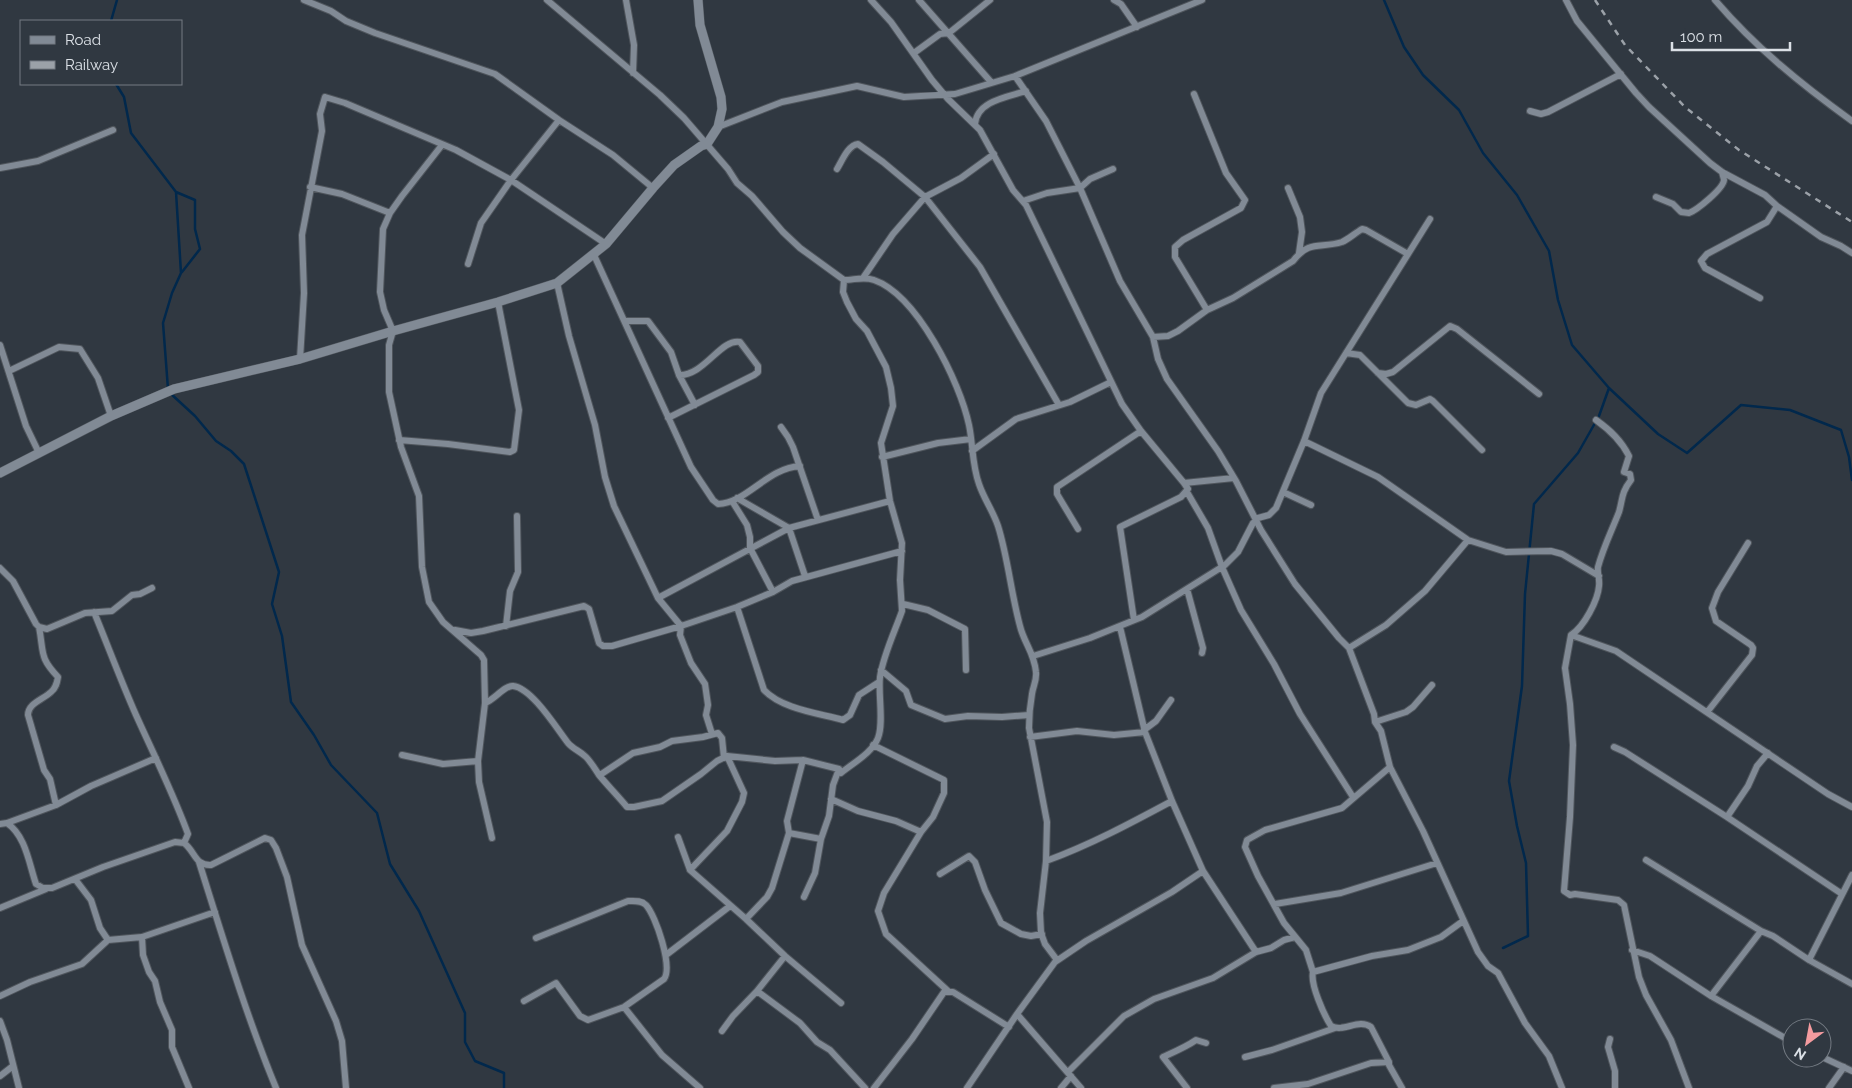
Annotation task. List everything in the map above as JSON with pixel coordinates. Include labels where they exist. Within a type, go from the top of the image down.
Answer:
[{"type":"street","points":[[304,0],[331,11],[346,22],[495,74],[559,120],[613,155],[653,188]]},
{"type":"street","points":[[547,0],[633,72],[684,118],[737,182],[800,248],[844,280],[863,278],[882,283],[902,300],[930,334],[956,384],[969,424],[979,484],[998,528],[1021,631],[1033,656],[1036,675],[1029,715],[1030,737],[1046,811],[1046,861],[1040,913],[1045,944],[1057,960]]},
{"type":"street","points":[[626,0],[634,45],[633,72]]},
{"type":"street","points":[[0,473],[111,416],[162,393],[300,359],[557,283],[606,244],[674,165],[701,146],[707,144],[718,128],[722,109],[721,97],[700,25],[698,0]]},
{"type":"street","points":[[871,0],[891,22],[944,95],[975,124],[985,137],[1013,190],[1023,201],[1044,240],[1122,404],[1141,431],[1188,489],[1187,492],[1208,528],[1222,567],[1242,610],[1274,664],[1300,714],[1353,797]]},
{"type":"street","points":[[919,0],[992,82]]},
{"type":"street","points":[[914,53],[940,34],[949,33],[990,0]]},
{"type":"street","points":[[1114,0],[1121,4],[1136,27]]},
{"type":"street","points":[[718,128],[782,102],[858,86],[904,97],[955,94],[1015,76],[1202,0]]},
{"type":"street","points":[[1566,0],[1577,21],[1649,107],[1722,172],[1765,194],[1777,206],[1821,237],[1852,253]]},
{"type":"street","points":[[1716,0],[1731,19],[1779,65],[1852,121]]},
{"type":"street","points":[[1530,110],[1541,114],[1548,112],[1621,74]]},
{"type":"street","points":[[1015,76],[1046,120],[1080,188],[1120,281],[1153,337],[1158,359],[1167,379],[1218,451],[1256,521],[1295,584],[1349,648],[1374,714],[1375,722],[1381,731],[1390,767],[1478,952],[1488,966],[1498,973],[1526,1023],[1549,1056],[1562,1088]]},
{"type":"street","points":[[975,124],[976,116],[983,106],[1026,91]]},
{"type":"street","points":[[1194,94],[1226,172],[1244,200],[1241,208],[1183,240],[1175,247],[1175,257],[1207,310]]},
{"type":"street","points":[[300,359],[304,293],[302,235],[322,131],[320,114],[325,97],[345,103],[456,150],[511,180],[606,244]]},
{"type":"street","points":[[468,264],[481,223],[511,180],[559,120]]},
{"type":"street","points":[[0,168],[38,161],[113,130]]},
{"type":"street","points":[[837,169],[850,148],[858,144],[877,157],[924,197],[980,267],[1059,405]]},
{"type":"street","points":[[442,145],[390,213],[383,229],[380,286],[384,310],[392,331],[389,345],[388,392],[400,440],[419,496],[422,567],[429,602],[443,622],[481,655],[484,660],[485,703],[478,761],[478,782],[492,838]]},
{"type":"street","points":[[863,278],[893,234],[924,197],[961,178],[994,154]]},
{"type":"street","points":[[1023,201],[1047,193],[1080,188],[1090,179],[1113,169]]},
{"type":"street","points":[[1656,197],[1673,204],[1681,212],[1689,213],[1710,198],[1722,184],[1724,179],[1722,172]]},
{"type":"street","points":[[310,187],[342,194],[390,213]]},
{"type":"street","points":[[1288,188],[1300,217],[1302,232],[1299,253]]},
{"type":"street","points":[[1760,298],[1706,268],[1701,261],[1707,254],[1767,222],[1777,206]]},
{"type":"street","points":[[1033,656],[1090,638],[1142,617],[1222,567],[1238,552],[1258,518],[1273,512],[1304,441],[1320,394],[1430,219]]},
{"type":"street","points":[[1153,337],[1168,336],[1178,331],[1207,310],[1233,298],[1293,261],[1299,253],[1312,246],[1342,242],[1362,229],[1408,254]]},
{"type":"street","points":[[594,255],[691,467],[713,500],[718,504],[734,499],[780,470],[800,466]]},
{"type":"street","points":[[485,703],[509,686],[522,689],[546,712],[569,745],[586,757],[627,807],[662,801],[701,774],[717,760],[726,757],[775,761],[803,760],[839,769],[841,773],[873,745],[878,738],[880,729],[881,670],[902,611],[900,580],[902,543],[890,501],[882,458],[882,436],[893,406],[891,388],[886,366],[867,331],[856,319],[847,302],[843,292],[844,280]]},
{"type":"street","points":[[557,283],[569,336],[595,425],[605,478],[614,506],[658,598],[681,626],[680,635],[691,663],[705,684],[708,707],[706,715],[712,734]]},
{"type":"street","points":[[400,440],[510,452],[514,450],[520,410],[498,302]]},
{"type":"street","points":[[625,321],[648,321],[671,352],[679,375],[695,405]]},
{"type":"street","points":[[1378,373],[1386,374],[1393,372],[1450,326],[1539,394]]},
{"type":"street","points":[[668,418],[754,376],[758,372],[758,366],[740,342],[735,341],[693,373],[679,375]]},
{"type":"street","points":[[0,345],[26,426],[39,453]]},
{"type":"street","points":[[9,371],[59,347],[80,349],[98,378],[111,416]]},
{"type":"street","points":[[1346,353],[1360,355],[1408,403],[1416,405],[1430,399],[1434,401],[1482,450]]},
{"type":"street","points":[[972,451],[1016,419],[1070,402],[1111,382]]},
{"type":"street","points":[[1596,420],[1610,430],[1624,445],[1629,456],[1624,472],[1630,474],[1630,480],[1622,493],[1618,512],[1598,568],[1599,591],[1592,608],[1576,632],[1571,635],[1565,668],[1573,745],[1564,891],[1570,894],[1621,902],[1625,910],[1639,977],[1646,996],[1671,1040],[1689,1088]]},
{"type":"street","points":[[781,427],[788,437],[800,466],[818,520]]},
{"type":"street","points":[[1078,529],[1057,494],[1057,487],[1141,431]]},
{"type":"street","points":[[882,458],[938,443],[971,439]]},
{"type":"street","points":[[1304,441],[1378,477],[1468,540],[1506,552],[1545,550],[1557,552],[1599,576]]},
{"type":"street","points":[[1184,483],[1234,478]]},
{"type":"street","points":[[1134,620],[1120,527],[1181,497],[1187,492]]},
{"type":"street","points":[[1283,492],[1311,505]]},
{"type":"street","points":[[734,499],[789,528],[805,576]]},
{"type":"street","points":[[734,499],[747,525],[750,548],[773,592]]},
{"type":"street","points":[[658,598],[789,528],[890,501]]},
{"type":"street","points":[[506,626],[510,591],[518,572],[517,516]]},
{"type":"street","points":[[1349,648],[1386,625],[1426,591],[1468,540]]},
{"type":"street","points":[[1708,712],[1752,655],[1753,651],[1751,645],[1716,621],[1712,608],[1718,592],[1748,542]]},
{"type":"street","points":[[453,630],[471,633],[584,606],[589,609],[599,643],[603,646],[612,646],[737,607],[805,576],[902,551]]},
{"type":"street","points":[[0,568],[13,581],[39,627],[42,656],[46,664],[58,677],[57,685],[51,693],[30,708],[28,715],[44,770],[50,779],[56,806]]},
{"type":"street","points":[[39,627],[48,629],[85,613],[112,610],[132,596],[152,588]]},
{"type":"street","points":[[1187,589],[1202,653]]},
{"type":"street","points":[[903,604],[928,610],[965,629],[966,670]]},
{"type":"street","points":[[737,607],[764,690],[771,697],[786,706],[843,720],[850,715],[859,695],[880,682]]},
{"type":"street","points":[[94,612],[135,713],[188,834],[184,843]]},
{"type":"street","points":[[1120,627],[1145,731],[1172,801],[1202,871],[1256,952]]},
{"type":"street","points":[[1571,635],[1616,651],[1828,794],[1852,807]]},
{"type":"street","points":[[881,670],[904,689],[914,707],[945,719],[968,716],[1002,717],[1029,715]]},
{"type":"street","points":[[1375,722],[1406,712],[1413,707],[1432,685]]},
{"type":"street","points":[[1030,737],[1077,731],[1110,735],[1145,731],[1156,721],[1171,700]]},
{"type":"street","points":[[600,775],[633,753],[660,747],[672,741],[718,733],[722,738],[726,757],[744,793],[742,802],[727,831],[690,870]]},
{"type":"street","points":[[873,745],[944,780],[944,793],[933,817],[921,832],[884,893],[878,912],[886,934],[948,991],[953,992],[1009,1026]]},
{"type":"street","points":[[1614,747],[1625,752],[1727,817],[1842,894]]},
{"type":"street","points":[[1727,817],[1748,786],[1757,766],[1768,753]]},
{"type":"street","points":[[402,755],[443,764],[478,761]]},
{"type":"street","points":[[4,823],[56,806],[91,786],[156,758]]},
{"type":"street","points":[[746,919],[767,897],[772,888],[789,833],[787,821],[803,760]]},
{"type":"street","points":[[1335,1028],[1328,1021],[1311,978],[1313,972],[1306,950],[1284,923],[1245,847],[1247,840],[1265,830],[1338,810],[1390,767]]},
{"type":"street","points":[[804,897],[816,873],[821,839],[829,816],[833,785],[839,769]]},
{"type":"street","points":[[831,799],[863,813],[896,821],[921,832]]},
{"type":"street","points":[[1046,861],[1072,852],[1107,836],[1172,801]]},
{"type":"street","points":[[4,823],[15,830],[27,853],[36,884],[47,888]]},
{"type":"street","points":[[789,833],[821,839]]},
{"type":"street","points":[[678,837],[690,870],[785,956],[841,1003]]},
{"type":"street","points":[[199,862],[211,865],[265,838],[271,840],[274,844],[287,877],[302,945],[336,1021],[342,1041],[346,1088]]},
{"type":"street","points":[[0,908],[47,888],[52,888],[175,842],[184,843],[199,862],[261,1050],[276,1088]]},
{"type":"street","points":[[940,874],[969,856],[975,862],[985,890],[1001,923],[1021,934],[1032,936],[1042,934]]},
{"type":"street","points":[[1646,860],[1761,931],[1773,936],[1809,960],[1852,984]]},
{"type":"street","points":[[1275,904],[1341,893],[1437,863]]},
{"type":"street","points":[[971,1087],[1017,1014],[1057,960],[1086,941],[1172,892],[1202,871]]},
{"type":"street","points":[[1809,960],[1852,875]]},
{"type":"street","points":[[75,878],[89,896],[100,928],[108,940]]},
{"type":"street","points":[[524,1000],[556,983],[580,1016],[585,1019],[624,1007],[666,976],[666,954],[647,906],[638,901],[628,901],[536,938]]},
{"type":"street","points":[[666,954],[730,906]]},
{"type":"street","points":[[0,996],[30,982],[82,964],[108,940],[142,937],[215,912]]},
{"type":"street","points":[[1313,972],[1372,956],[1408,950],[1441,937],[1463,921]]},
{"type":"street","points":[[1711,996],[1761,931]]},
{"type":"street","points":[[142,937],[143,955],[149,972],[155,981],[160,1002],[172,1030],[172,1047],[189,1088]]},
{"type":"street","points":[[1061,1088],[1070,1074],[1124,1016],[1154,999],[1213,978],[1256,952],[1295,937]]},
{"type":"street","points":[[1632,950],[1650,956],[1711,996],[1782,1036]]},
{"type":"street","points":[[722,1031],[785,956]]},
{"type":"street","points":[[757,991],[800,1023],[817,1042],[830,1050],[865,1088]]},
{"type":"street","points":[[874,1088],[912,1039],[942,994],[948,991]]},
{"type":"street","points":[[624,1007],[662,1055],[700,1088]]},
{"type":"street","points":[[1017,1014],[1081,1088]]},
{"type":"street","points":[[0,1021],[7,1040],[19,1088]]},
{"type":"street","points":[[1245,1057],[1335,1028],[1361,1023],[1366,1024],[1374,1032],[1402,1088]]},
{"type":"street","points":[[1610,1039],[1608,1047],[1615,1071],[1616,1088]]},
{"type":"street","points":[[1187,1088],[1163,1057],[1188,1046],[1196,1040],[1206,1043]]},
{"type":"street","points":[[1274,1088],[1303,1086],[1371,1063],[1389,1062]]},
{"type":"street","points":[[1832,1062],[1852,1071]]},
{"type":"street","points":[[0,1076],[13,1066]]},
{"type":"street","points":[[1829,1088],[1844,1067]]},
{"type":"waterway","points":[[111,20],[117,0]]},
{"type":"waterway","points":[[1384,0],[1404,47],[1423,75],[1459,110],[1483,153],[1517,195],[1549,251],[1558,300],[1572,345],[1609,388],[1658,434],[1687,453],[1741,405],[1790,410],[1841,430],[1849,457],[1852,480]]},
{"type":"waterway","points":[[117,85],[124,97],[131,133],[176,192],[181,273],[172,293],[163,323],[168,389]]},
{"type":"waterway","points":[[176,192],[195,200],[195,229],[200,249],[182,272]]},
{"type":"waterway","points":[[1503,948],[1528,936],[1526,863],[1509,781],[1522,686],[1525,594],[1534,504],[1578,453],[1599,416],[1609,388]]},
{"type":"waterway","points":[[170,393],[195,416],[216,441],[231,451],[244,464],[279,572],[272,604],[282,636],[291,702],[314,735],[331,765],[377,813],[390,864],[419,911],[465,1013],[465,1042],[475,1061],[504,1073],[504,1088]]},
{"type":"railway","points":[[1595,0],[1625,45],[1685,107],[1739,150],[1852,222]]}]
